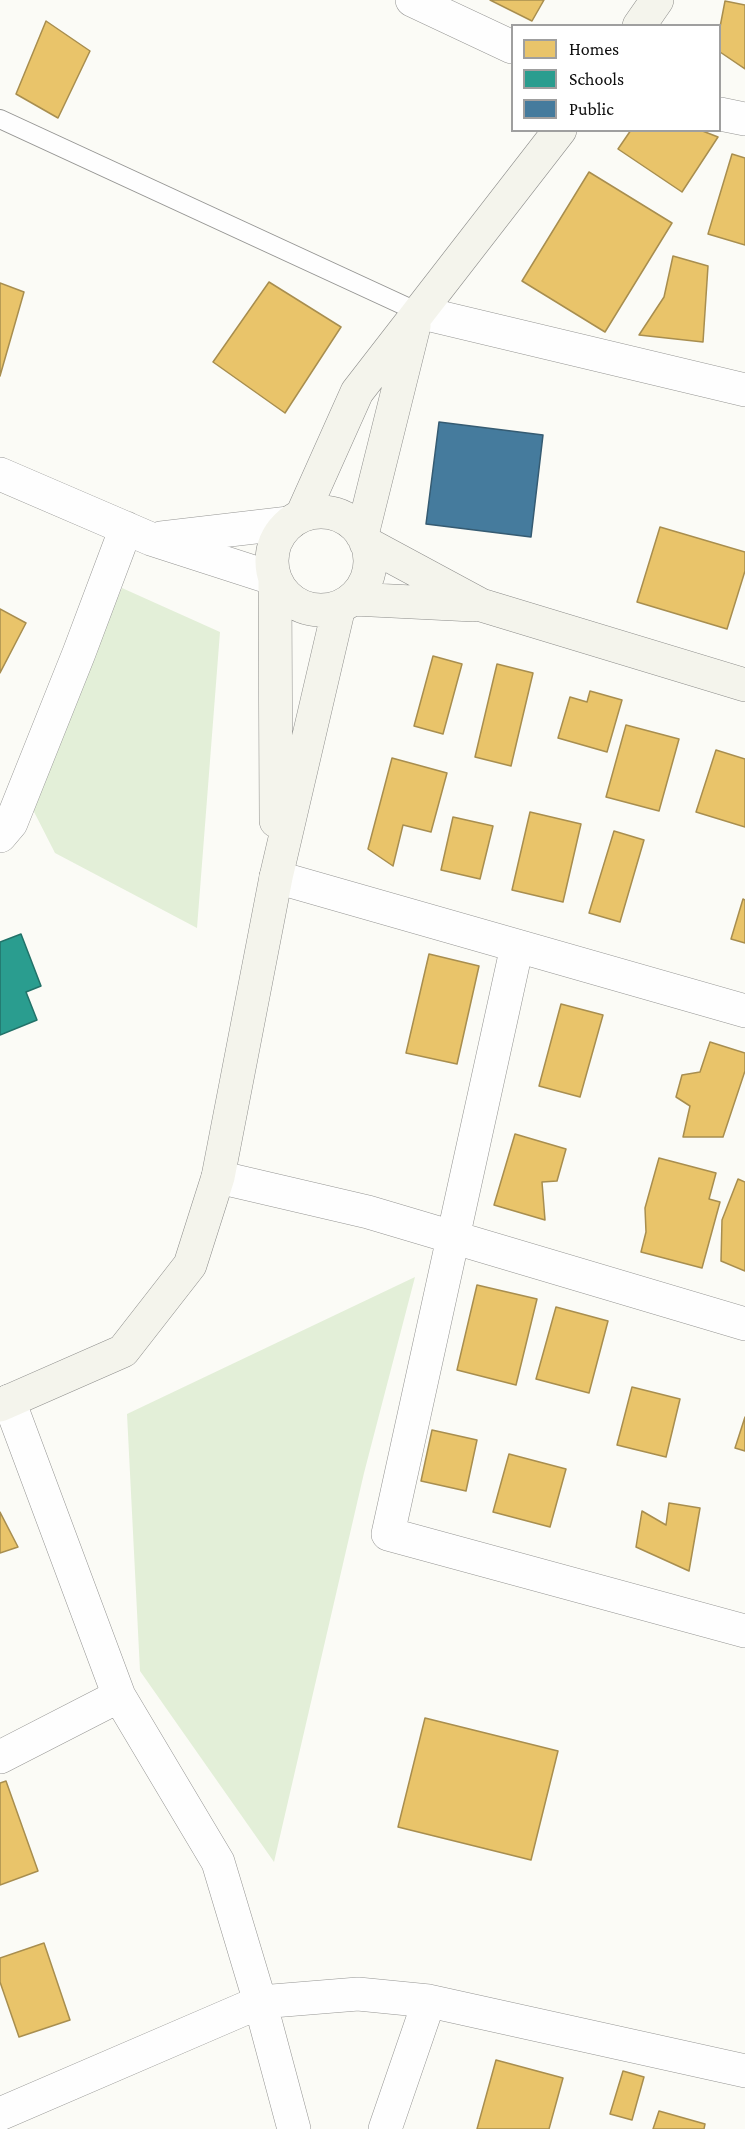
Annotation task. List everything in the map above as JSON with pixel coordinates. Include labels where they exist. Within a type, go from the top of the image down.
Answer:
[{"type":"street","points":[[412,0],[511,46]]},
{"type":"street","points":[[640,24],[657,0]]},
{"type":"street","points":[[721,114],[745,119]]},
{"type":"street","points":[[276,877],[273,549],[279,535],[296,519],[357,392],[558,132]]},
{"type":"street","points":[[418,312],[745,390]]},
{"type":"street","points":[[294,2129],[260,2002],[218,1862],[119,1696],[4,1403],[123,1352],[190,1265],[218,1177],[276,877],[345,603],[362,588],[368,573],[370,558],[364,539],[418,312]]},
{"type":"street","points":[[0,474],[138,534],[275,579],[283,593],[294,603],[309,609],[324,610],[345,603],[481,605]]},
{"type":"street","points":[[138,534],[296,519],[318,512],[333,513],[347,520],[364,539],[481,605],[745,685]]},
{"type":"street","points":[[0,836],[11,823],[79,653],[138,534]]},
{"type":"street","points":[[276,877],[745,1011]]},
{"type":"street","points":[[517,946],[388,1534],[745,1631]]},
{"type":"street","points":[[218,1177],[368,1212],[745,1324]]},
{"type":"street","points":[[0,1757],[119,1696]]},
{"type":"street","points":[[0,2114],[260,2002],[358,1994],[429,2001],[745,2071]]},
{"type":"street","points":[[385,2129],[429,2001]]},
{"type":"lane","points":[[0,118],[418,312]]},
{"type":"green space","points":[[122,588],[220,632],[197,928],[55,853],[27,798]]},
{"type":"green space","points":[[415,1277],[364,1473],[274,1862],[140,1671],[127,1414]]},
{"type":"building: Homes","points":[[490,0],[544,0],[532,21]]},
{"type":"building: Homes","points":[[725,1],[745,5],[745,69],[721,53],[721,24]]},
{"type":"building: Homes","points":[[46,21],[90,51],[58,118],[16,94]]},
{"type":"building: Homes","points":[[630,132],[705,132],[718,137],[682,192],[618,149]]},
{"type":"building: Homes","points":[[732,154],[745,158],[745,245],[708,234]]},
{"type":"building: Homes","points":[[589,172],[672,223],[605,332],[522,281]]},
{"type":"building: Homes","points":[[673,256],[708,266],[703,342],[639,335],[664,297]]},
{"type":"building: Homes","points":[[269,282],[341,327],[285,413],[213,362]]},
{"type":"building: Homes","points":[[0,283],[24,292],[0,376]]},
{"type":"building: Homes","points":[[660,527],[745,552],[745,571],[727,629],[637,602]]},
{"type":"building: Homes","points":[[0,609],[26,623],[0,673]]},
{"type":"building: Homes","points":[[433,656],[462,664],[443,734],[414,726]]},
{"type":"building: Homes","points":[[497,664],[533,673],[511,766],[475,757]]},
{"type":"building: Homes","points":[[590,691],[622,700],[607,752],[558,738],[570,697],[587,702]]},
{"type":"building: Homes","points":[[626,725],[679,739],[659,811],[606,797]]},
{"type":"building: Homes","points":[[716,750],[745,759],[745,827],[696,812]]},
{"type":"building: Homes","points":[[392,758],[447,773],[431,832],[403,825],[393,866],[368,849]]},
{"type":"building: Homes","points":[[530,812],[581,824],[563,902],[512,890]]},
{"type":"building: Homes","points":[[453,817],[493,826],[480,879],[441,870]]},
{"type":"building: Homes","points":[[614,831],[644,840],[620,922],[589,913]]},
{"type":"building: Homes","points":[[743,899],[745,900],[745,943],[731,939]]},
{"type":"building: Homes","points":[[429,954],[479,966],[457,1064],[406,1053]]},
{"type":"building: Homes","points":[[561,1004],[603,1015],[580,1097],[539,1086]]},
{"type":"building: Homes","points":[[710,1042],[745,1053],[745,1071],[723,1137],[683,1137],[690,1106],[676,1097],[682,1075],[700,1072]]},
{"type":"building: Homes","points":[[515,1134],[566,1149],[557,1181],[542,1182],[545,1220],[494,1205]]},
{"type":"building: Homes","points":[[659,1158],[716,1173],[709,1199],[720,1202],[702,1268],[641,1252],[646,1232],[645,1208]]},
{"type":"building: Homes","points":[[738,1179],[745,1182],[745,1271],[721,1261],[722,1220]]},
{"type":"building: Homes","points":[[477,1285],[537,1299],[516,1385],[457,1370]]},
{"type":"building: Homes","points":[[556,1307],[608,1321],[589,1393],[536,1379]]},
{"type":"building: Homes","points":[[632,1387],[680,1399],[666,1457],[617,1445]]},
{"type":"building: Homes","points":[[745,1417],[745,1451],[735,1448]]},
{"type":"building: Homes","points":[[432,1430],[477,1440],[466,1491],[421,1481]]},
{"type":"building: Homes","points":[[509,1454],[566,1469],[550,1527],[493,1512]]},
{"type":"building: Homes","points":[[669,1503],[700,1508],[689,1571],[636,1547],[642,1511],[666,1525]]},
{"type":"building: Homes","points":[[0,1512],[18,1547],[0,1553]]},
{"type":"building: Homes","points":[[425,1718],[558,1751],[531,1860],[398,1827]]},
{"type":"building: Homes","points":[[6,1781],[38,1871],[0,1885],[0,1783]]},
{"type":"building: Homes","points":[[44,1943],[70,2020],[19,2037],[0,1982],[0,1958]]},
{"type":"building: Homes","points":[[496,2060],[563,2078],[549,2129],[477,2129]]},
{"type":"building: Homes","points":[[623,2071],[644,2077],[632,2120],[610,2114]]},
{"type":"building: Homes","points":[[659,2111],[705,2124],[704,2129],[653,2129]]},
{"type":"building: Schools","points":[[21,934],[41,986],[26,992],[37,1020],[0,1035],[0,942]]},
{"type":"building: Public","points":[[439,422],[543,435],[531,537],[426,524]]}]
